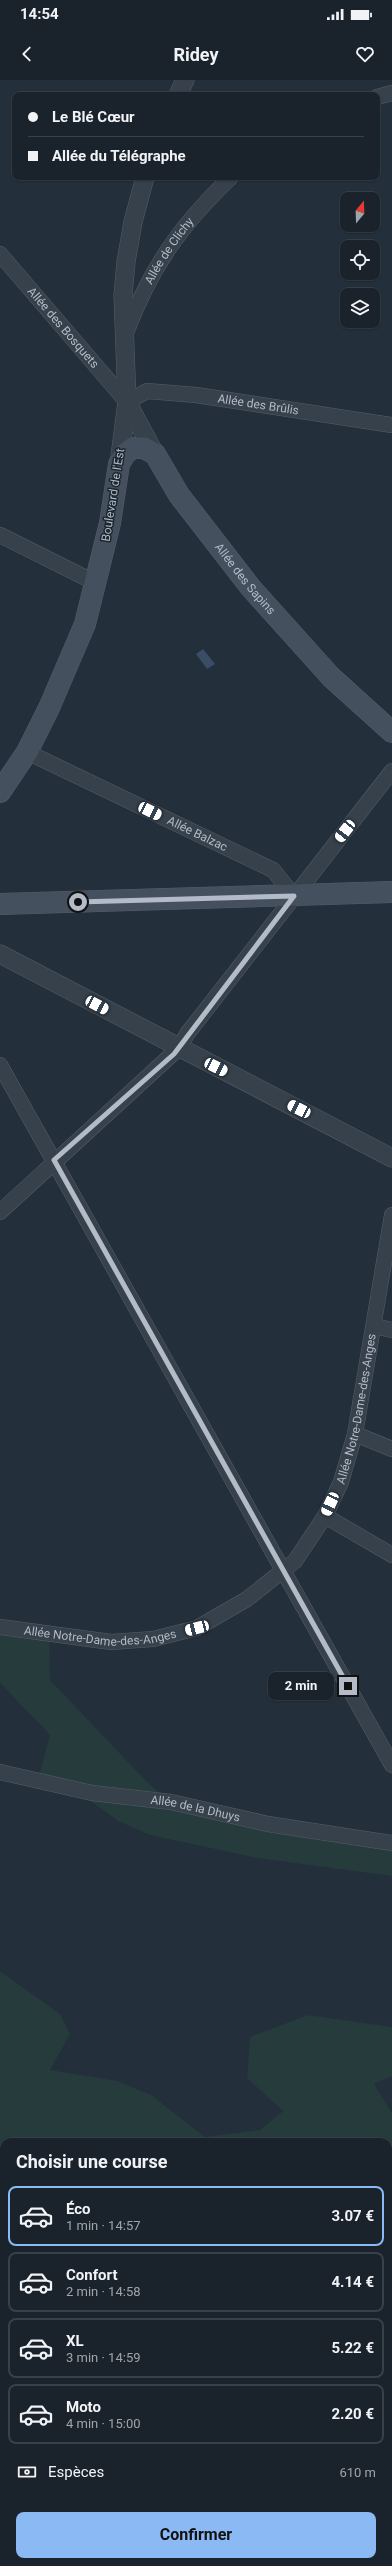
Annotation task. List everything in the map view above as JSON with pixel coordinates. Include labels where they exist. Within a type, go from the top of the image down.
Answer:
[{"type":"main road","points":[[119,464],[125,454],[133,448],[144,448],[155,454]]},
{"type":"main road","name":"Allée des Sapins","points":[[155,454],[179,495],[251,588],[331,677],[392,732]]},
{"type":"main road","name":"Boulevard de l'Est","points":[[0,792],[27,752],[65,672],[84,624],[110,523],[119,464]]},
{"type":"main road","points":[[0,904],[392,892]]},
{"type":"street","points":[[179,92],[185,80]]},
{"type":"street","points":[[380,96],[392,93]]},
{"type":"street","name":"Boulevard de l'Est","points":[[119,464],[127,402],[124,336],[126,262],[144,180]]},
{"type":"street","name":"Allée de Clichy","points":[[124,336],[152,272],[176,235],[228,180]]},
{"type":"street","name":"Allée des Bosquets","points":[[0,254],[127,402]]},
{"type":"street","name":"Allée des Brûlis","points":[[127,402],[147,391],[196,395],[392,426]]},
{"type":"street","name":"Allée des Sapins","points":[[127,402],[155,454]]},
{"type":"street","points":[[0,535],[96,582]]},
{"type":"street","name":"Allée Balzac","points":[[27,752],[273,870],[294,896]]},
{"type":"street","points":[[0,1212],[54,1160],[180,1047],[187,1034],[392,771]]},
{"type":"street","points":[[0,954],[392,1158]]},
{"type":"street","points":[[0,1065],[392,1765]]},
{"type":"street","name":"Allée Notre-Dame-des-Anges","points":[[0,1626],[111,1642],[153,1639],[197,1628],[247,1599],[295,1560],[325,1516],[341,1482],[355,1434],[392,1215]]},
{"type":"street","points":[[374,1326],[392,1330]]},
{"type":"street","points":[[355,1434],[392,1449]]},
{"type":"street","points":[[325,1516],[392,1555]]},
{"type":"street","name":"Allée de la Dhuys","points":[[0,1772],[92,1793],[165,1801],[307,1831],[392,1843]]},
{"type":"green space","points":[[0,1627],[49,1634],[50,1680],[149,1784],[171,1802],[392,1843],[392,1876],[257,1858],[150,1835],[118,1821],[89,1800],[39,1776],[50,1735],[0,1683]]},
{"type":"green space","points":[[0,1971],[60,2014],[70,2034],[50,2070],[118,2081],[151,2095],[205,2137],[260,2130],[283,2111],[247,2078],[250,2037],[308,2015],[392,2027],[392,2076],[374,2084],[392,2113],[392,2138],[0,2138]]},
{"type":"water","points":[[203,649],[215,664],[207,669],[196,654]]},
{"type":"route","points":[[78,902],[294,896],[187,1034],[180,1047],[174,1054],[54,1160],[279,1561],[282,1571],[348,1686]]}]
